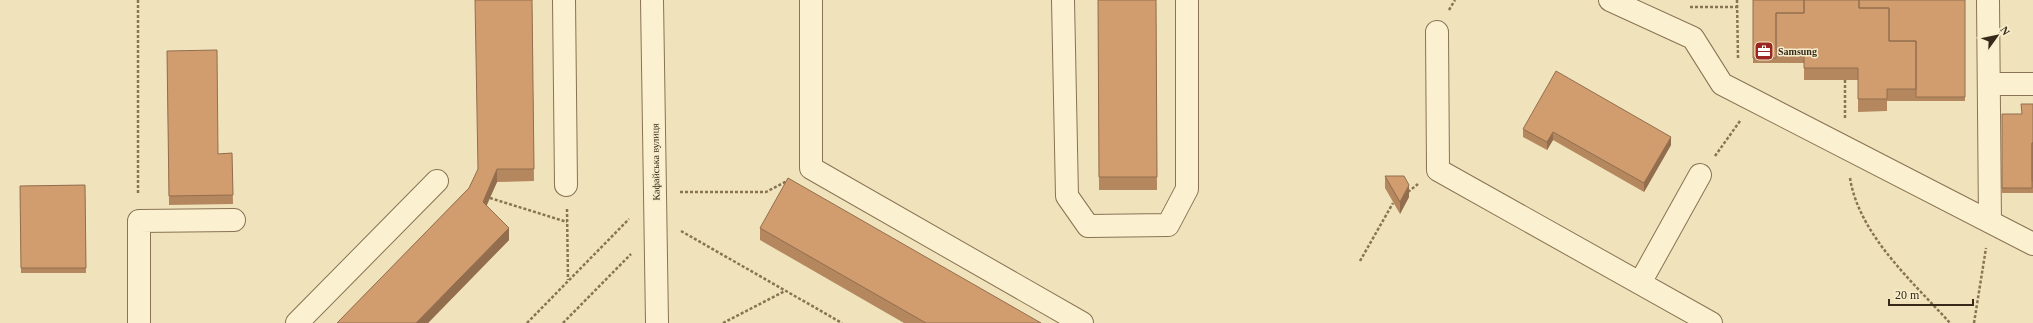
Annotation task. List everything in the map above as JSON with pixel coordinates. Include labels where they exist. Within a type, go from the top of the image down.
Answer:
[{"type":"street","points":[[564,0],[566,185]]},
{"type":"street","name":"Кафайська вулиця","points":[[652,0],[657,323]]},
{"type":"street","points":[[810,0],[811,168],[1082,323]]},
{"type":"street","points":[[1063,0],[1067,196],[1088,226],[1168,225],[1187,189],[1187,0]]},
{"type":"street","points":[[1610,0],[1693,38],[1722,84],[2033,244]]},
{"type":"street","points":[[1988,0],[1990,222]]},
{"type":"street","points":[[1437,32],[1438,170],[1711,323]]},
{"type":"street","points":[[1989,84],[2033,84]]},
{"type":"street","points":[[1640,283],[1700,175]]},
{"type":"street","points":[[297,323],[437,181]]},
{"type":"street","points":[[139,323],[138,221],[234,220]]},
{"type":"path","points":[[138,0],[138,221]]},
{"type":"path","points":[[1738,0],[1738,59]]},
{"type":"path","points":[[1845,80],[1845,96]]},
{"type":"path","points":[[1700,175],[1754,100]]},
{"type":"path","points":[[1845,147],[1852,194],[1873,237],[1950,323]]},
{"type":"path","points":[[527,323],[655,192],[766,192],[784,182]]},
{"type":"path","points":[[566,185],[568,281]]},
{"type":"path","points":[[490,198],[567,222]]},
{"type":"path","points":[[1360,261],[1393,203]]},
{"type":"path","points":[[562,323],[656,222],[786,291],[842,323]]},
{"type":"path","points":[[1974,323],[1990,222]]},
{"type":"path","points":[[723,323],[786,291]]},
{"type":"building","points":[[475,0],[532,0],[534,169],[497,169],[483,202],[509,228],[416,323],[337,323],[469,188],[478,169]]},
{"type":"building","points":[[1098,0],[1156,0],[1157,177],[1099,177]]},
{"type":"building","points":[[1753,0],[1804,0],[1804,13],[1776,13],[1776,58],[1753,58]]},
{"type":"building","points":[[1804,0],[1859,0],[1859,8],[1889,8],[1889,41],[1916,41],[1916,89],[1887,89],[1887,99],[1858,99],[1858,68],[1804,68],[1804,50],[1776,50],[1776,13],[1804,13]]},
{"type":"building","points":[[1859,0],[1965,0],[1965,97],[1916,97],[1916,41],[1889,41],[1889,8],[1859,8]]},
{"type":"building","points":[[217,50],[218,154],[232,153],[233,195],[169,196],[167,51]]},
{"type":"building","points":[[1556,71],[1671,137],[1644,183],[1553,132],[1547,142],[1523,129]]},
{"type":"building","points":[[2021,104],[2033,104],[2032,188],[2002,188],[2002,114],[2022,114]]},
{"type":"building","points":[[2033,143],[2033,181],[2032,181]]},
{"type":"building","points":[[1385,176],[1404,176],[1409,185],[1400,202]]},
{"type":"building","points":[[788,178],[1041,323],[926,323],[760,228]]},
{"type":"building","points":[[85,185],[86,268],[21,268],[20,186]]},
{"type":"place","name":"Samsung","points":[[1764,51]]}]
